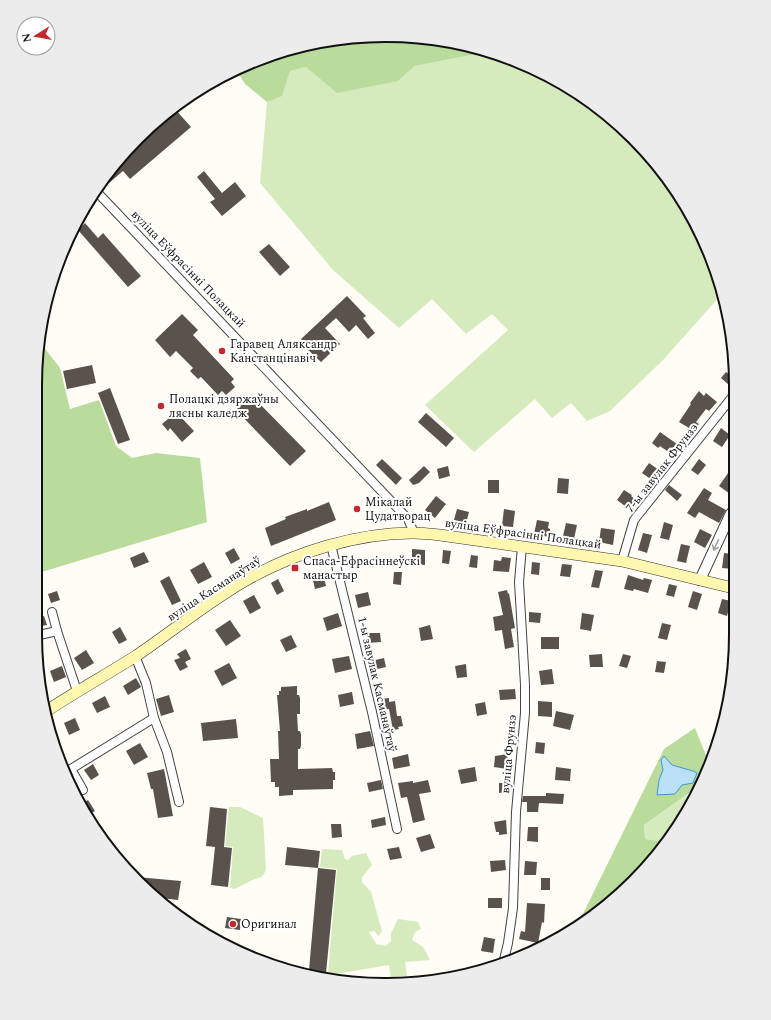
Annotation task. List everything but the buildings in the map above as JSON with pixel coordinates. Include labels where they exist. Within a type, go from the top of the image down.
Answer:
[{"type":"main road","name":"вуліца Касманаўтаў","points":[[51,708],[135,656],[247,580],[291,558],[331,545],[360,538],[414,533]]},
{"type":"main road","name":"вуліца Еўфрасінні Полацкай","points":[[414,533],[522,546],[622,561],[729,587]]},
{"type":"street","name":"вуліца Еўфрасінні Полацкай","points":[[100,195],[404,515],[411,525],[414,533]]},
{"type":"street","name":"7-ы завулак Фрунзэ","points":[[622,561],[634,520],[729,401]]},
{"type":"street","points":[[700,580],[729,517]]},
{"type":"street","name":"1-ы завулак Касманаўтаў","points":[[331,545],[372,712],[396,829]]},
{"type":"street","name":"вуліца Фрунзэ","points":[[505,957],[513,908],[516,812],[525,713],[525,685],[519,582],[522,546]]},
{"type":"street","points":[[52,612],[77,691]]},
{"type":"street","points":[[42,634],[57,631]]},
{"type":"street","points":[[135,656],[146,684],[154,718],[168,752],[179,802]]},
{"type":"street","points":[[83,790],[71,769],[154,718]]},
{"type":"green space","points":[[386,42],[408,43],[430,45],[475,54],[415,66],[398,81],[337,93],[306,67],[290,71],[282,96],[267,102],[245,84],[239,75],[254,68],[297,54],[341,45]]},
{"type":"green space","points":[[475,54],[517,68],[557,88],[595,113],[612,127],[644,159],[658,176],[683,214],[703,254],[717,299],[663,360],[610,411],[587,421],[571,403],[552,418],[535,399],[474,452],[425,405],[508,330],[492,314],[466,334],[432,299],[399,328],[333,270],[260,183],[267,102],[282,95],[290,71],[306,67],[398,81],[415,66]]},
{"type":"green space","points":[[44,348],[60,368],[70,409],[99,400],[116,446],[132,458],[156,453],[200,458],[207,522],[42,572],[42,386]]},
{"type":"green space","points":[[695,728],[707,757],[694,786],[691,792],[644,825],[645,839],[660,841],[644,861],[612,893],[582,916],[664,749]]},
{"type":"green space","points":[[690,793],[660,841],[645,839],[644,825]]},
{"type":"green space","points":[[229,807],[240,807],[263,818],[266,869],[261,877],[235,889],[230,888],[233,847],[225,846]]},
{"type":"green space","points":[[322,849],[342,850],[345,859],[348,860],[352,856],[366,853],[372,865],[362,877],[362,882],[371,892],[382,931],[379,936],[374,931],[369,932],[376,944],[386,946],[391,941],[391,933],[398,919],[418,922],[421,929],[415,932],[412,940],[423,947],[430,960],[405,962],[407,977],[391,978],[389,965],[337,974],[328,973],[337,869],[320,867]]},
{"type":"water","points":[[664,756],[672,765],[697,773],[693,783],[682,785],[675,794],[657,795],[659,780],[663,770],[661,760]]},
{"type":"place","name":"Гаравец Аляксандр Канстанцінавіч","points":[[222,351]]},
{"type":"place","name":"Полацкі дзяржаўны лясны каледж","points":[[161,406]]},
{"type":"place","name":"Мікалай Цудатворац","points":[[357,509]]},
{"type":"place","name":"Спаса-Ефрасіннеўскі манастыр","points":[[295,568]]},
{"type":"place","name":"Оригинал","points":[[233,924]]}]
